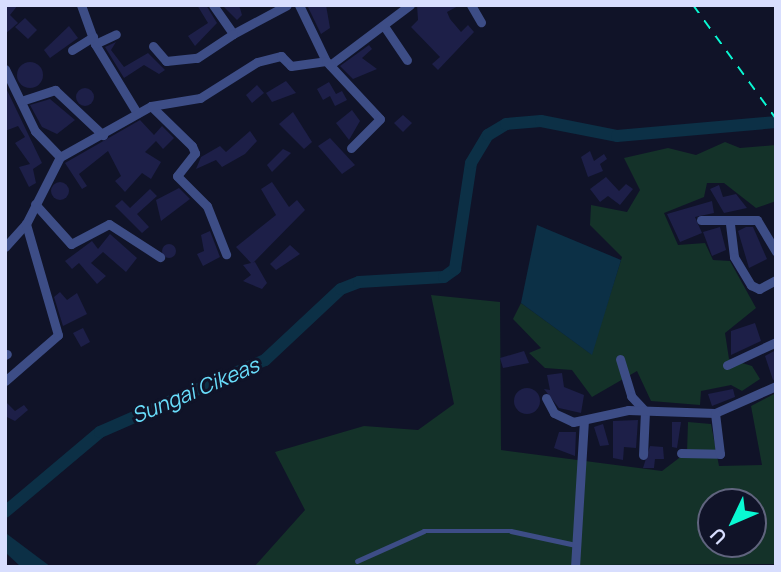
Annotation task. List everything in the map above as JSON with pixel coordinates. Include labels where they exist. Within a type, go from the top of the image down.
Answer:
[{"type":"street","points":[[81,5],[94,41],[137,113]]},
{"type":"street","points":[[213,5],[233,34]]},
{"type":"street","points":[[153,46],[166,61],[197,58],[233,34],[287,5]]},
{"type":"street","points":[[299,5],[328,63],[380,119],[351,148]]},
{"type":"street","points":[[5,247],[26,224],[60,157],[151,106],[198,99],[257,62],[281,56],[292,66],[328,63],[384,26],[410,5]]},
{"type":"street","points":[[471,5],[481,22]]},
{"type":"street","points":[[384,26],[407,60]]},
{"type":"street","points":[[72,50],[116,34]]},
{"type":"street","points":[[5,69],[42,141],[60,157]]},
{"type":"street","points":[[21,102],[55,90],[103,135]]},
{"type":"street","points":[[151,106],[192,146],[195,153],[177,176],[206,206],[226,254]]},
{"type":"street","points":[[35,204],[71,244],[109,224],[160,257]]},
{"type":"street","points":[[701,220],[730,224],[757,220],[776,252]]},
{"type":"street","points":[[5,381],[58,335],[26,224]]},
{"type":"street","points":[[730,224],[734,257],[751,285],[759,289],[776,280]]},
{"type":"street","points":[[727,365],[776,342]]},
{"type":"street","points":[[620,359],[631,396],[645,411],[643,455]]},
{"type":"street","points":[[546,398],[560,418],[584,420],[645,411],[715,413],[776,386]]},
{"type":"street","points":[[681,453],[720,454],[715,413]]},
{"type":"street","points":[[575,567],[584,420]]},
{"type":"lane","points":[[357,561],[424,531],[511,531],[576,545]]},
{"type":"green space","points":[[725,142],[740,148],[776,145],[776,201],[756,208],[724,183],[707,183],[704,197],[664,213],[678,245],[705,243],[713,260],[730,261],[756,308],[725,333],[729,359],[752,366],[760,379],[742,391],[731,385],[701,391],[700,405],[651,401],[637,371],[592,397],[572,370],[545,368],[529,353],[541,348],[513,319],[521,303],[591,354],[622,257],[590,225],[591,205],[627,212],[640,190],[624,158],[668,148],[696,155]]},
{"type":"green space","points":[[431,295],[500,302],[501,450],[662,471],[687,452],[688,422],[711,424],[719,466],[762,465],[751,406],[776,393],[776,564],[254,567],[305,510],[275,452],[364,426],[418,430],[454,404]]},
{"type":"water","points":[[537,225],[621,260],[592,355],[521,303]]},
{"type":"water","points":[[5,535],[51,567],[21,567],[5,552]]},
{"type":"building","points":[[5,5],[18,5],[10,15],[18,23],[5,34]]},
{"type":"building","points":[[197,5],[206,5],[217,23],[195,46],[188,36],[208,23]]},
{"type":"building","points":[[222,5],[239,5],[242,15],[237,20]]},
{"type":"building","points":[[307,5],[326,5],[330,28],[321,34]]},
{"type":"building","points":[[417,5],[460,5],[447,12],[450,19],[461,32],[468,25],[474,32],[438,70],[432,64],[440,57],[411,27],[418,20]]},
{"type":"building","points":[[25,18],[37,30],[28,39],[15,27]]},
{"type":"building","points":[[69,26],[78,38],[50,58],[44,50]]},
{"type":"building","points":[[116,42],[111,50],[124,67],[148,53],[165,70],[159,74],[144,65],[124,78],[105,47]]},
{"type":"building","points":[[369,45],[372,49],[362,58],[377,69],[353,79],[340,66]]},
{"type":"building","points":[[30,62],[39,66],[43,75],[39,84],[30,88],[21,84],[17,75],[21,66]]},
{"type":"building","points":[[286,81],[296,93],[272,102],[266,93]]},
{"type":"building","points":[[329,82],[336,94],[342,91],[347,100],[335,106],[330,96],[323,100],[317,89]]},
{"type":"building","points":[[257,85],[264,93],[252,103],[246,95]]},
{"type":"building","points":[[5,86],[42,163],[33,169],[36,183],[29,187],[19,167],[30,164],[15,143],[25,137],[18,126],[5,131]]},
{"type":"building","points":[[85,88],[91,91],[94,97],[91,103],[85,106],[79,103],[76,97],[79,91]]},
{"type":"building","points":[[50,99],[75,120],[57,134],[42,127],[30,105]]},
{"type":"building","points":[[352,110],[360,121],[349,140],[336,123]]},
{"type":"building","points":[[293,112],[312,142],[304,149],[279,124]]},
{"type":"building","points":[[403,115],[412,123],[403,132],[394,123]]},
{"type":"building","points":[[140,120],[154,135],[162,126],[174,138],[163,149],[156,141],[145,152],[161,162],[151,179],[142,173],[125,192],[115,181],[121,176],[108,151],[79,174],[87,186],[82,189],[65,163]]},
{"type":"building","points":[[250,131],[257,141],[245,154],[222,167],[216,160],[196,169],[201,157],[220,146],[226,152]]},
{"type":"building","points":[[330,138],[355,165],[342,174],[318,146]]},
{"type":"building","points":[[283,149],[291,153],[272,172],[267,165]]},
{"type":"building","points":[[590,151],[594,161],[604,154],[607,159],[600,164],[603,171],[588,177],[581,157]]},
{"type":"building","points":[[606,177],[619,191],[626,184],[633,189],[620,205],[608,196],[600,202],[590,189]]},
{"type":"building","points":[[60,182],[66,185],[69,191],[66,197],[60,200],[54,197],[51,191],[54,185]]},
{"type":"building","points":[[272,182],[289,207],[297,200],[305,210],[252,264],[236,247],[276,215],[261,189]]},
{"type":"building","points":[[719,185],[723,197],[736,194],[747,208],[724,213],[710,189]]},
{"type":"building","points":[[179,188],[190,199],[161,221],[156,200]]},
{"type":"building","points":[[150,189],[157,196],[137,214],[149,227],[142,233],[115,206],[122,200],[130,208]]},
{"type":"building","points":[[712,201],[714,213],[695,217],[702,233],[680,242],[667,214]]},
{"type":"building","points":[[720,227],[726,250],[712,256],[703,232]]},
{"type":"building","points":[[753,227],[767,259],[749,268],[738,231]]},
{"type":"building","points":[[210,231],[220,257],[203,266],[197,254],[204,251],[201,235]]},
{"type":"building","points":[[110,234],[137,258],[126,272],[103,252],[91,263],[106,276],[97,284],[79,263],[72,269],[65,261],[92,241],[98,249]]},
{"type":"building","points":[[169,244],[174,246],[174,256],[169,258],[164,256],[162,251],[164,246]]},
{"type":"building","points":[[290,245],[300,254],[276,270],[270,264]]},
{"type":"building","points":[[255,262],[267,283],[262,289],[243,281],[251,275],[243,265]]},
{"type":"building","points":[[60,292],[67,300],[77,293],[87,314],[63,326],[54,297]]},
{"type":"building","points":[[755,323],[761,341],[731,355],[731,331]]},
{"type":"building","points":[[83,328],[90,342],[81,347],[73,333]]},
{"type":"building","points":[[776,350],[776,379],[773,380],[765,356]]},
{"type":"building","points":[[524,351],[529,363],[503,368],[500,358]]},
{"type":"building","points":[[562,373],[564,387],[584,395],[581,413],[559,408],[544,389],[550,390],[547,375]]},
{"type":"building","points":[[527,388],[536,392],[540,401],[536,410],[527,414],[518,410],[514,401],[518,392]]},
{"type":"building","points":[[733,389],[735,397],[712,406],[708,394]]},
{"type":"building","points":[[5,401],[15,411],[24,405],[28,410],[15,421],[5,416]]},
{"type":"building","points":[[638,420],[636,448],[624,447],[623,460],[613,458],[613,421]]},
{"type":"building","points":[[672,422],[681,422],[677,448],[672,447]]},
{"type":"building","points":[[603,424],[609,445],[600,446],[594,427]]},
{"type":"building","points":[[559,432],[576,432],[575,456],[554,448]]},
{"type":"building","points":[[650,446],[663,447],[664,459],[655,459],[654,468],[643,468]]},
{"type":"waterway","name":"Sungai Cikeas","points":[[5,512],[100,432],[265,360],[341,289],[359,282],[444,277],[455,269],[471,163],[488,135],[506,124],[541,121],[617,136],[776,122]]},
{"type":"railway","points":[[693,5],[776,119]]}]
